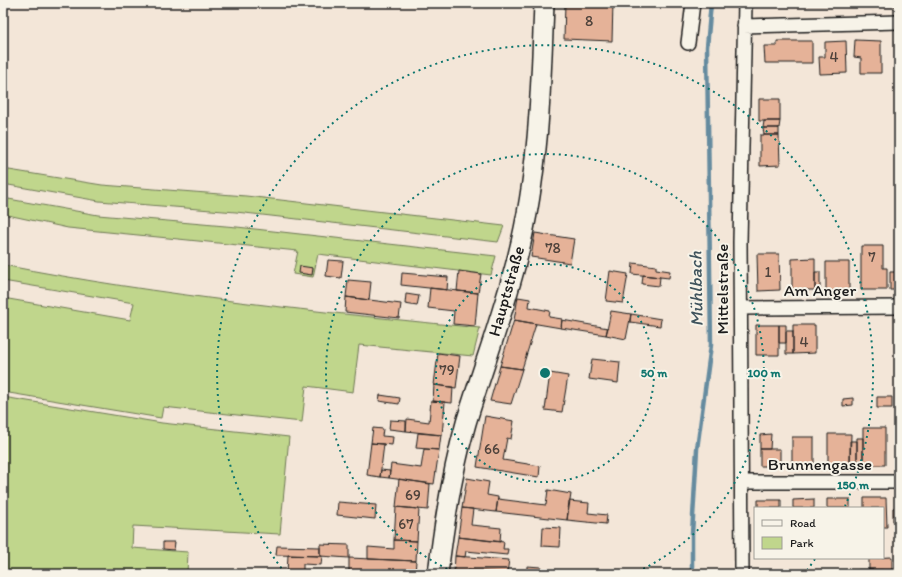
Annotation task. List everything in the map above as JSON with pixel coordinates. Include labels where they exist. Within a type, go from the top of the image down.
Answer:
[{"type":"main road","name":"Hauptstraße","points":[[438,574],[443,528],[454,474],[466,424],[518,255],[532,181],[541,95],[544,3]]},
{"type":"street","points":[[688,43],[693,3]]},
{"type":"street","name":"Mittelstraße","points":[[742,574],[740,308],[745,3]]},
{"type":"street","points":[[744,26],[899,22]]},
{"type":"street","name":"Am Anger","points":[[740,308],[899,308]]},
{"type":"street","name":"Brunnengasse","points":[[742,482],[899,482]]},
{"type":"green space","points":[[3,169],[102,185],[246,196],[504,226],[498,242],[236,212],[99,201],[3,184]]},
{"type":"green space","points":[[3,198],[98,215],[237,227],[496,256],[491,275],[318,254],[313,277],[293,274],[298,251],[68,228],[3,214]]},
{"type":"green space","points":[[3,265],[122,286],[241,302],[480,328],[473,356],[359,345],[353,392],[306,386],[302,422],[163,407],[161,418],[3,392],[3,298],[130,320],[134,303],[3,281]]},
{"type":"green space","points":[[3,397],[162,423],[289,437],[280,534],[133,526],[132,548],[188,552],[187,574],[3,574]]},
{"type":"building","points":[[565,3],[613,3],[612,41],[564,39]]},
{"type":"building","points":[[803,3],[827,3],[827,5],[803,5]]},
{"type":"building","points":[[873,3],[899,3],[899,6],[873,6]]},
{"type":"building","points":[[855,40],[881,41],[881,73],[861,73],[861,58],[854,57]]},
{"type":"building","points":[[896,40],[899,40],[899,66],[896,66]]},
{"type":"building","points":[[777,41],[812,41],[812,63],[765,63],[764,46],[777,46]]},
{"type":"building","points":[[846,41],[847,73],[820,74],[819,57],[825,57],[825,42]]},
{"type":"building","points":[[759,99],[780,99],[780,121],[759,121]]},
{"type":"building","points":[[764,121],[780,121],[779,128],[763,128]]},
{"type":"building","points":[[763,128],[779,128],[779,135],[764,135]]},
{"type":"building","points":[[760,135],[779,135],[780,165],[760,166]]},
{"type":"building","points":[[535,233],[574,239],[570,263],[531,257]]},
{"type":"building","points":[[861,246],[883,246],[883,268],[887,268],[887,290],[861,290]]},
{"type":"building","points":[[757,254],[779,254],[780,290],[758,291]]},
{"type":"building","points":[[815,258],[815,290],[792,290],[792,259]]},
{"type":"building","points":[[328,260],[343,261],[341,278],[326,276]]},
{"type":"building","points":[[826,262],[849,262],[849,291],[826,291]]},
{"type":"building","points":[[633,263],[656,266],[656,269],[670,271],[669,278],[632,274]]},
{"type":"building","points":[[896,263],[899,263],[899,290],[896,290]]},
{"type":"building","points":[[300,266],[313,268],[312,275],[299,273]]},
{"type":"building","points":[[459,271],[481,274],[478,293],[457,291]]},
{"type":"building","points":[[610,271],[628,274],[623,303],[606,301]]},
{"type":"building","points":[[815,272],[820,272],[820,290],[815,290]]},
{"type":"building","points":[[890,272],[896,272],[896,290],[890,290]]},
{"type":"building","points":[[402,273],[448,277],[447,290],[401,285]]},
{"type":"building","points":[[643,275],[660,277],[659,286],[642,284]]},
{"type":"building","points":[[348,280],[371,282],[369,300],[346,297]]},
{"type":"building","points":[[430,288],[478,293],[475,326],[453,324],[454,311],[428,308]]},
{"type":"building","points":[[406,294],[419,296],[417,306],[405,304]]},
{"type":"building","points":[[346,297],[401,304],[399,318],[345,312]]},
{"type":"building","points":[[518,297],[530,299],[529,307],[550,311],[549,317],[562,319],[561,328],[514,320]]},
{"type":"building","points":[[611,311],[631,314],[626,339],[606,335]]},
{"type":"building","points":[[631,314],[661,319],[660,326],[630,322]]},
{"type":"building","points":[[514,320],[536,324],[522,369],[500,366]]},
{"type":"building","points":[[562,320],[608,328],[606,335],[561,328]]},
{"type":"building","points":[[897,324],[899,324],[899,352],[897,353]]},
{"type":"building","points":[[756,325],[779,325],[779,355],[756,355]]},
{"type":"building","points":[[779,325],[786,325],[786,343],[779,343]]},
{"type":"building","points":[[793,325],[815,325],[815,353],[793,354]]},
{"type":"building","points":[[786,331],[793,331],[793,354],[786,354]]},
{"type":"building","points":[[438,353],[460,356],[456,388],[434,385]]},
{"type":"building","points":[[592,359],[620,362],[618,383],[589,379]]},
{"type":"building","points":[[500,366],[522,369],[511,404],[490,401]]},
{"type":"building","points":[[550,373],[568,376],[562,412],[545,410]]},
{"type":"building","points":[[434,385],[453,387],[452,403],[433,401]]},
{"type":"building","points":[[380,395],[400,398],[399,404],[379,401]]},
{"type":"building","points":[[877,397],[892,397],[892,408],[877,408]]},
{"type":"building","points":[[853,398],[853,405],[843,406],[843,399]]},
{"type":"building","points":[[431,401],[445,402],[442,435],[406,431],[407,419],[429,422]]},
{"type":"building","points":[[485,416],[514,421],[511,439],[507,438],[503,460],[540,466],[539,477],[477,467]]},
{"type":"building","points":[[390,420],[406,421],[406,431],[389,429]]},
{"type":"building","points":[[373,428],[383,429],[382,436],[393,437],[392,445],[371,443]]},
{"type":"building","points":[[863,428],[885,428],[885,465],[863,465]]},
{"type":"building","points":[[418,433],[441,435],[439,450],[416,448]]},
{"type":"building","points":[[771,434],[770,449],[760,449],[760,435]]},
{"type":"building","points":[[828,434],[851,434],[850,465],[828,465]]},
{"type":"building","points":[[792,437],[814,437],[814,466],[792,466]]},
{"type":"building","points":[[857,438],[863,438],[863,461],[857,461]]},
{"type":"building","points":[[850,441],[857,441],[857,461],[850,461]]},
{"type":"building","points":[[371,443],[384,444],[380,477],[367,475]]},
{"type":"building","points":[[424,449],[439,450],[434,484],[389,478],[391,464],[421,468]]},
{"type":"building","points":[[760,449],[780,449],[780,466],[760,466]]},
{"type":"building","points":[[381,470],[390,471],[389,478],[380,477]]},
{"type":"building","points":[[467,478],[489,482],[487,495],[498,497],[496,512],[462,508]]},
{"type":"building","points":[[399,479],[430,484],[428,510],[396,507]]},
{"type":"building","points":[[548,490],[571,494],[567,520],[496,512],[498,499],[546,505]]},
{"type":"building","points":[[864,498],[886,498],[887,527],[884,527],[884,507],[864,507]]},
{"type":"building","points":[[814,499],[814,507],[793,507],[793,500]]},
{"type":"building","points":[[827,499],[850,499],[850,507],[827,507]]},
{"type":"building","points":[[758,500],[781,500],[781,507],[758,507]]},
{"type":"building","points":[[569,501],[589,503],[588,513],[607,515],[606,524],[567,520]]},
{"type":"building","points":[[338,502],[376,505],[375,519],[337,515]]},
{"type":"building","points":[[396,507],[419,509],[417,541],[394,540]]},
{"type":"building","points":[[899,507],[899,521],[893,521],[893,508]]},
{"type":"building","points":[[462,508],[473,509],[471,525],[501,528],[500,542],[458,537]]},
{"type":"building","points":[[543,527],[561,528],[560,547],[542,546]]},
{"type":"building","points":[[458,537],[504,542],[503,549],[508,549],[507,555],[466,551],[465,557],[455,556]]},
{"type":"building","points":[[394,540],[417,541],[416,561],[368,559],[368,547],[394,549]]},
{"type":"building","points":[[163,542],[175,542],[174,550],[163,549]]},
{"type":"building","points":[[320,544],[349,545],[349,558],[320,556]]},
{"type":"building","points":[[277,546],[320,547],[320,556],[276,555]]},
{"type":"building","points":[[288,555],[322,556],[321,565],[303,564],[303,574],[287,574]]},
{"type":"building","points":[[455,556],[509,560],[507,573],[468,570],[468,574],[454,574]]},
{"type":"building","points":[[884,557],[892,557],[892,570],[869,570],[869,559],[884,559]]},
{"type":"building","points":[[349,558],[416,561],[415,574],[349,572]]},
{"type":"building","points":[[527,566],[541,567],[540,574],[527,574]]},
{"type":"building","points":[[858,570],[883,570],[883,574],[858,574]]},
{"type":"waterway","name":"Mühlbach","points":[[692,574],[692,534],[697,449],[711,345],[707,47],[711,3]]}]
